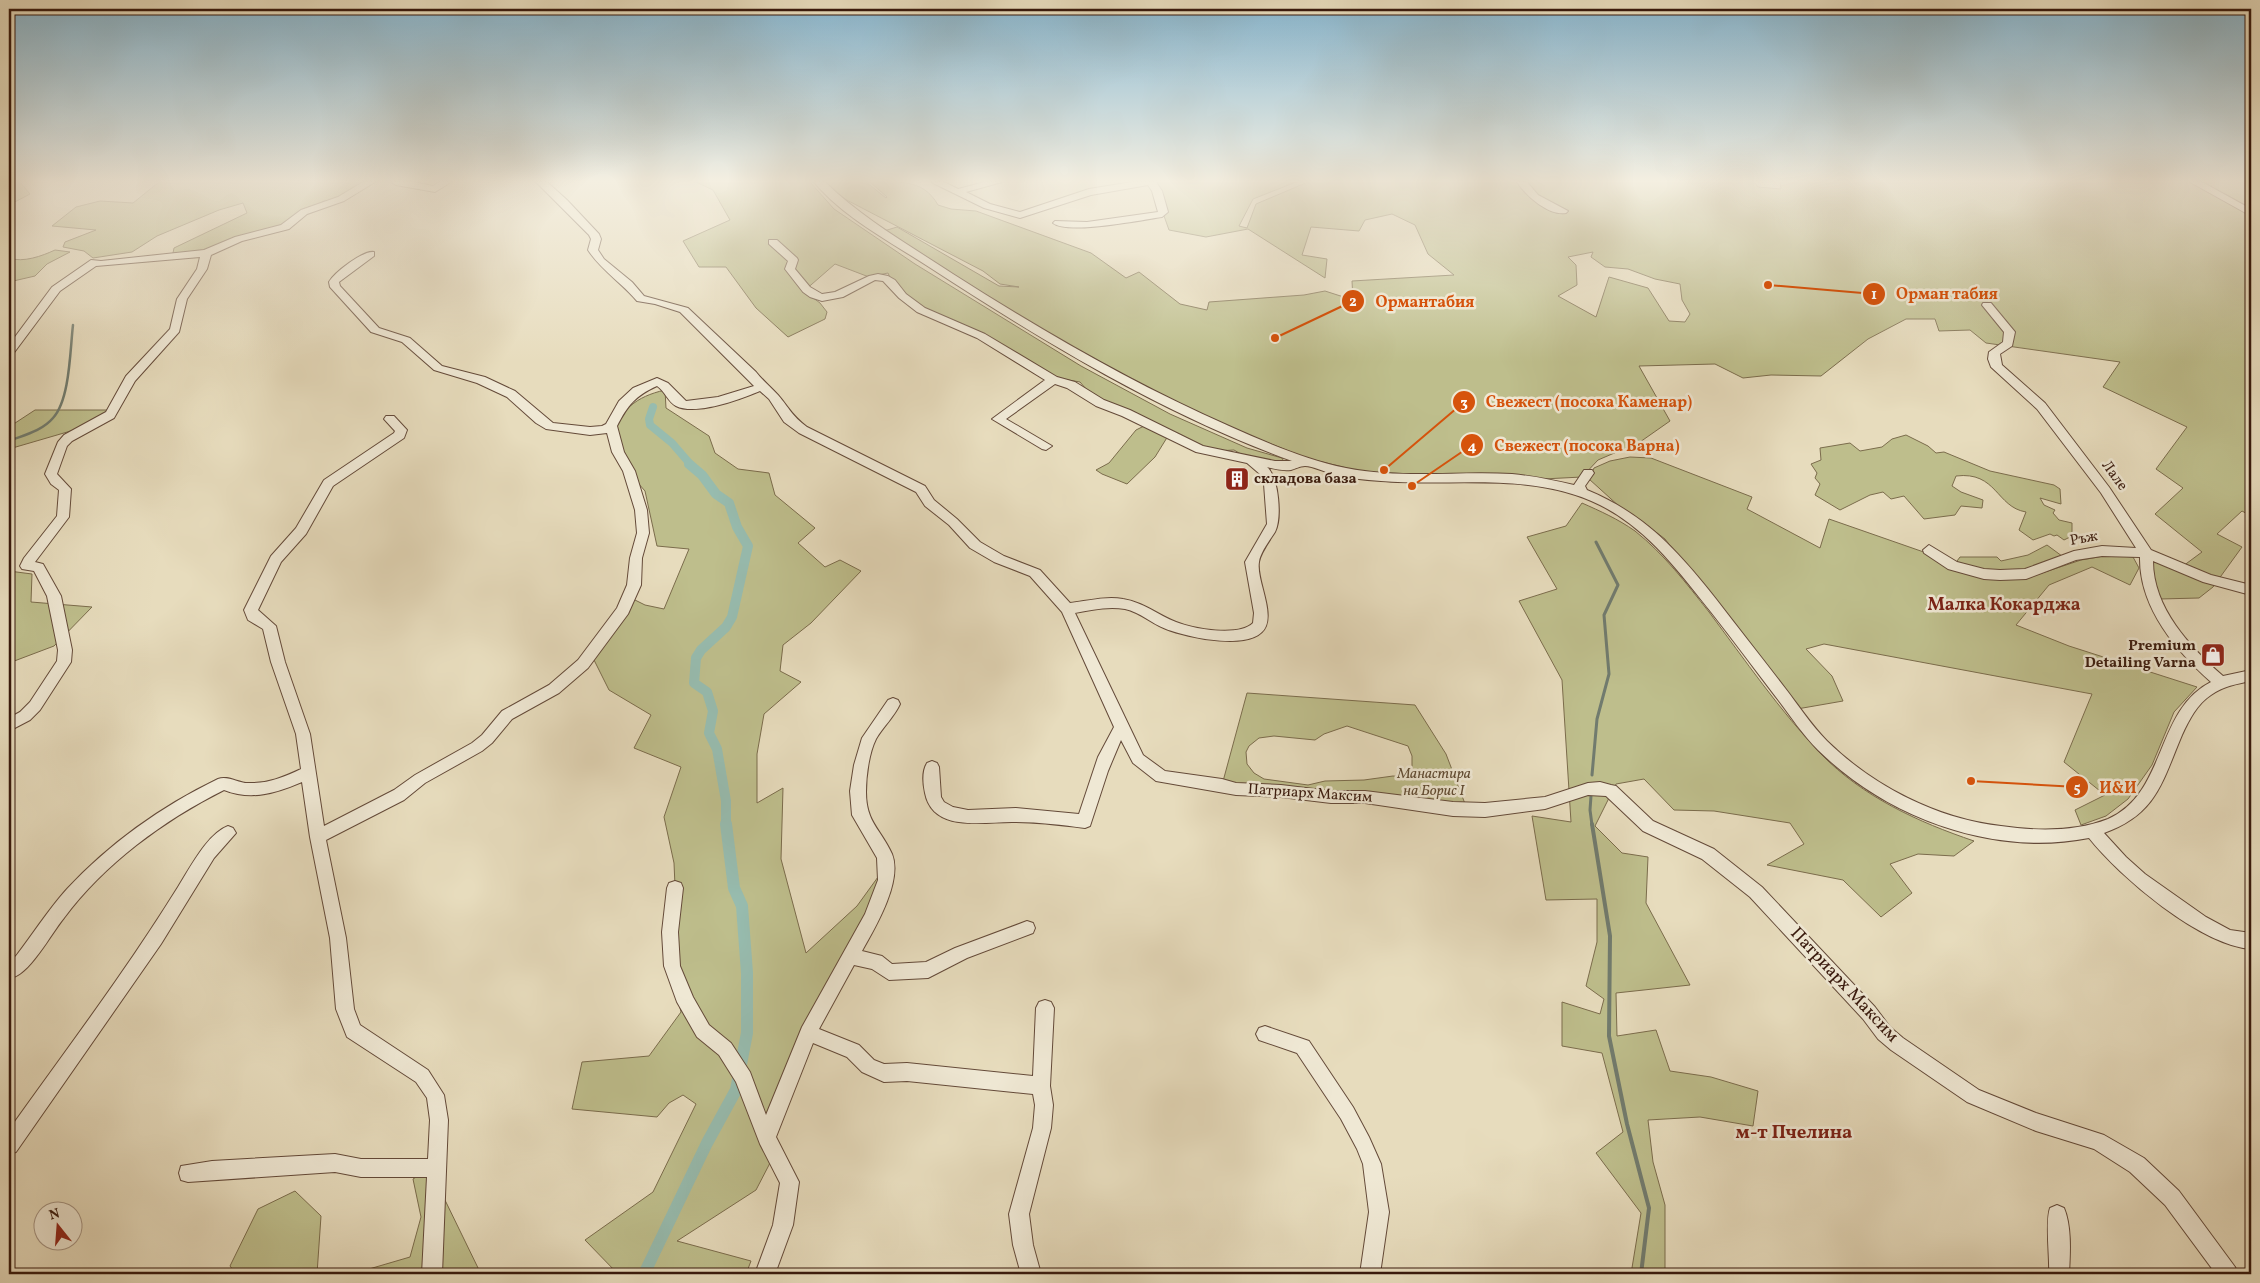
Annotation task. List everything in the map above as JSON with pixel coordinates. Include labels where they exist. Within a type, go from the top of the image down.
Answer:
[{"type":"street","points":[[9,352],[56,290],[95,262],[99,264],[206,253],[232,242]]},
{"type":"street","name":"Патриарх Максим","points":[[595,242],[593,250],[600,261],[628,284],[641,299],[676,308],[694,318],[761,387],[773,395],[794,424],[815,437],[920,489],[929,503],[953,522],[975,545],[999,559],[1035,574],[1067,609],[1138,759],[1162,777],[1222,785],[1236,789],[1281,791],[1331,797],[1365,797],[1453,809],[1485,810],[1545,803],[1580,791],[1605,789],[1648,826],[1708,854],[1756,892],[1869,1013],[1884,1033],[1897,1044],[1973,1096],[2036,1122],[2098,1141],[2137,1165],[2172,1198],[2228,1274]]},
{"type":"street","points":[[773,242],[793,260],[790,269],[800,285],[812,295],[824,298],[839,296],[867,280],[882,277],[888,280],[907,299],[940,322],[981,336],[1053,380],[1071,386],[1100,403],[1126,413],[1200,450],[1289,466],[1304,462]]},
{"type":"street","points":[[898,242],[984,298],[1092,364],[1178,409],[1304,462],[1372,476],[1519,480],[1559,486],[1600,499],[1626,514],[1654,534],[1682,565],[1823,746],[1869,782],[1910,806],[1951,823],[1991,832],[2034,836],[2092,831],[2119,821],[2143,802],[2156,780],[2185,711],[2202,693],[2221,683],[2251,676]]},
{"type":"street","points":[[9,725],[25,716],[35,706],[64,662],[65,650],[54,596],[38,567],[27,566],[63,517],[65,489],[55,481],[51,474],[62,445],[68,438],[110,415],[130,379],[175,330],[182,299],[202,269],[206,253]]},
{"type":"street","points":[[370,254],[337,276],[334,282],[335,287],[374,330],[406,340],[438,368],[481,380],[511,394],[540,420],[550,426],[598,431],[611,426],[623,404],[637,391],[657,382],[665,385],[679,403],[692,406],[761,387]]},
{"type":"street","name":"Лале","points":[[1987,305],[2010,332],[2008,344],[1995,352],[1994,360],[1997,367],[2030,394],[2050,417],[2104,490],[2146,553],[2146,571],[2158,610],[2168,627],[2204,668],[2221,683]]},
{"type":"street","points":[[1046,446],[998,420],[1053,380]]},
{"type":"street","points":[[390,419],[401,430],[400,435],[328,483],[301,531],[276,559],[251,610],[253,616],[269,626],[278,662],[303,734],[318,837],[338,938],[346,1009],[353,1031],[422,1076],[435,1095],[439,1120],[432,1274]]},
{"type":"street","points":[[318,837],[399,795],[420,779],[477,747],[487,739],[507,715],[554,689],[583,664],[623,610],[634,585],[636,558],[643,533],[641,510],[629,471],[618,452],[611,426]]},
{"type":"street","points":[[1067,609],[1104,603],[1124,604],[1135,607],[1186,631],[1244,635],[1254,632],[1260,625],[1261,613],[1252,562],[1273,524],[1270,484],[1266,473],[1247,459]]},
{"type":"street","points":[[1582,492],[1579,486],[1588,473]]},
{"type":"street","name":"Ръж","points":[[1929,550],[1953,566],[1984,574],[2000,575],[2026,574],[2074,556],[2102,551],[2146,553],[2208,579],[2248,589]]},
{"type":"street","points":[[766,1138],[808,1033],[872,917],[886,880],[885,857],[860,815],[858,791],[861,765],[869,738],[893,704]]},
{"type":"street","points":[[932,768],[930,785],[937,803],[942,809],[949,812],[980,816],[996,814],[1019,815],[1085,821],[1093,789],[1114,734],[1122,728]]},
{"type":"street","points":[[9,970],[13,970],[22,962],[72,895],[100,867],[196,796],[223,783],[233,788],[261,790],[279,786],[309,772]]},
{"type":"street","points":[[2092,831],[2107,850],[2136,877],[2209,929],[2240,940],[2251,941]]},
{"type":"street","points":[[9,1145],[155,939],[208,853],[228,833]]},
{"type":"street","points":[[675,888],[670,932],[672,966],[686,1002],[703,1031],[725,1049],[740,1071],[766,1138],[790,1182],[783,1225],[765,1274]]},
{"type":"street","points":[[849,956],[876,962],[889,972],[928,970],[961,953],[1027,928]]},
{"type":"street","points":[[1031,1274],[1023,1245],[1019,1214],[1042,1128],[1044,1105],[1041,1086],[1045,1008]]},
{"type":"street","points":[[808,1033],[853,1051],[868,1066],[884,1073],[907,1072],[1041,1086]]},
{"type":"street","points":[[1265,1034],[1303,1047],[1347,1113],[1363,1143],[1375,1180],[1379,1212],[1370,1274]]},
{"type":"street","points":[[188,1173],[335,1163],[361,1168],[436,1168]]},
{"type":"street","points":[[2057,1215],[2060,1254],[2059,1274]]},
{"type":"green space","points":[[65,242],[148,242],[132,252],[93,258],[84,251],[63,247]]},
{"type":"green space","points":[[187,242],[236,242],[200,254],[173,253],[174,248]]},
{"type":"green space","points":[[684,242],[882,242],[1081,366],[1170,414],[1247,448],[1282,458],[1285,464],[1258,464],[1234,450],[1198,452],[1168,436],[1155,457],[1127,484],[1096,470],[1109,463],[1136,430],[1144,426],[1098,403],[1080,382],[1044,376],[977,334],[941,322],[896,291],[888,273],[869,277],[835,264],[804,291],[820,303],[827,312],[825,319],[788,337],[756,308],[726,267],[699,267]]},
{"type":"green space","points":[[901,242],[923,242],[999,286],[1019,287],[1000,284],[983,271],[927,242],[1061,242],[1091,253],[1126,278],[1139,272],[1180,304],[1207,310],[1209,302],[1304,295],[1325,291],[1353,300],[1352,281],[1454,275],[1428,254],[1423,242],[2251,242],[2251,516],[2242,511],[2217,534],[2242,547],[2213,587],[2199,598],[2160,599],[2150,574],[2153,558],[2179,569],[2202,552],[2155,514],[2183,488],[2156,469],[2187,427],[2103,387],[2120,362],[1986,343],[1970,330],[1939,331],[1935,319],[1906,319],[1868,339],[1821,376],[1771,375],[1743,378],[1715,364],[1639,366],[1670,421],[1640,442],[1598,460],[1582,477],[1543,479],[1363,472],[1306,458],[1194,413],[1100,366]],"holes":[[[1593,252],[1591,257],[1605,267],[1628,269],[1655,279],[1680,284],[1682,300],[1690,314],[1685,322],[1669,321],[1648,288],[1609,277],[1596,317],[1558,296],[1577,285],[1576,265],[1568,257]]]},
{"type":"green space","points":[[1268,242],[1306,242],[1302,255],[1327,259],[1325,278]]},
{"type":"green space","points":[[55,250],[70,252],[47,264],[35,276],[9,282],[9,258],[26,259]]},
{"type":"green space","points":[[665,390],[666,408],[709,436],[715,453],[738,469],[769,473],[775,495],[815,528],[798,543],[825,567],[840,560],[861,571],[811,623],[783,645],[780,671],[801,682],[764,714],[757,754],[757,803],[783,788],[781,859],[806,953],[857,906],[878,877],[875,905],[763,1133],[770,1163],[756,1190],[677,1241],[751,1261],[746,1274],[618,1274],[585,1240],[653,1192],[696,1104],[683,1095],[669,1103],[657,1117],[572,1109],[582,1062],[649,1056],[681,1012],[670,964],[676,909],[674,863],[664,817],[681,767],[634,748],[651,715],[609,690],[592,656],[631,598],[645,605],[664,609],[689,549],[657,546],[645,491],[617,459],[609,438],[619,419],[631,406],[645,396]]},
{"type":"green space","points":[[35,410],[111,410],[81,428],[9,449],[9,427]]},
{"type":"green space","points":[[1906,435],[1928,446],[1936,453],[1944,452],[1990,471],[2054,485],[2060,489],[2061,504],[2040,498],[2044,505],[2055,510],[2053,513],[2059,520],[2072,523],[2072,536],[2064,540],[2057,535],[2050,534],[2033,540],[2019,530],[2026,512],[2008,504],[1988,484],[1970,476],[1956,476],[1952,486],[1961,492],[1983,500],[1982,508],[1961,506],[1955,515],[1924,519],[1904,496],[1891,499],[1883,492],[1870,495],[1840,510],[1815,495],[1820,484],[1815,478],[1817,473],[1811,464],[1821,460],[1820,448],[1850,443],[1860,451],[1882,447],[1892,439]]},
{"type":"green space","points":[[1630,457],[1651,458],[1752,497],[1747,509],[1820,548],[1829,519],[1938,557],[1951,569],[2030,577],[2081,560],[2110,555],[2133,557],[2139,568],[2130,585],[2092,567],[2049,585],[2016,625],[2069,646],[2197,687],[2174,712],[2152,765],[2128,799],[2106,816],[2081,825],[2075,810],[2105,795],[2064,762],[2092,694],[1824,644],[1806,649],[1832,676],[1843,701],[1797,709],[1665,539],[1621,508],[1589,479],[1594,468],[1610,461]]},
{"type":"green space","points":[[1582,503],[1616,519],[1635,531],[1665,559],[1709,612],[1791,720],[1837,769],[1855,783],[1892,806],[1932,825],[1974,841],[1954,856],[1918,854],[1890,864],[1912,893],[1881,917],[1843,880],[1767,865],[1804,844],[1790,823],[1714,811],[1674,810],[1644,779],[1616,784],[1595,826],[1622,853],[1648,857],[1646,903],[1690,985],[1616,993],[1617,1036],[1656,1030],[1670,1071],[1711,1077],[1758,1091],[1753,1126],[1700,1117],[1648,1120],[1653,1162],[1665,1205],[1665,1270],[1651,1274],[1631,1274],[1641,1213],[1596,1153],[1623,1132],[1602,1053],[1562,1046],[1562,1002],[1600,1014],[1604,999],[1586,986],[1597,942],[1597,899],[1546,900],[1532,816],[1571,822],[1562,680],[1519,601],[1557,589],[1527,537],[1566,526]]},
{"type":"green space","points":[[2047,545],[2066,559],[2026,574],[1957,567],[1957,561],[1960,557],[1997,557],[2001,561],[2028,555]]},
{"type":"green space","points":[[9,571],[32,574],[31,602],[92,607],[54,646],[9,663]]},
{"type":"green space","name":"Манастира на Борис І","points":[[1247,693],[1415,705],[1446,754],[1467,809],[1222,785]],"holes":[[[1347,726],[1408,746],[1412,756],[1412,778],[1393,776],[1364,780],[1325,781],[1308,785],[1264,779],[1254,773],[1247,764],[1246,752],[1249,746],[1259,738],[1274,736],[1315,740],[1324,734]]]},
{"type":"green space","points":[[442,1161],[443,1196],[481,1274],[352,1274],[410,1257],[421,1217],[413,1179]]},
{"type":"green space","points":[[295,1191],[321,1216],[317,1274],[236,1274],[230,1266],[258,1209]]},
{"type":"waterway","points":[[9,441],[44,426],[59,410],[66,387],[73,325]]},
{"type":"waterway","points":[[653,407],[649,419],[650,425],[672,443],[691,465]]},
{"type":"waterway","points":[[689,464],[702,475],[716,494],[729,503],[737,527],[748,546],[732,617],[726,627],[701,650],[696,658],[694,683],[707,692],[713,711],[709,733],[717,749],[726,801],[726,824]]},
{"type":"waterway","points":[[1592,775],[1597,719],[1609,674],[1604,615],[1618,585],[1596,542]]},
{"type":"waterway","points":[[1591,796],[1592,825]]},
{"type":"waterway","points":[[644,1274],[707,1143],[736,1090],[747,1033],[747,973],[742,906],[734,888],[726,824]]},
{"type":"waterway","points":[[1592,824],[1610,936],[1609,1036],[1627,1124],[1649,1208],[1641,1274]]},
{"type":"place","name":"Орман табия","points":[[1768,285]]},
{"type":"place","name":"Ормантабия","points":[[1275,338]]},
{"type":"place","name":"Свежест (посока Каменар)","points":[[1384,470]]},
{"type":"place","name":"складова база","points":[[1237,479]]},
{"type":"place","name":"Свежест (посока Варна)","points":[[1412,486]]},
{"type":"place","name":"Premium Detailing Varna","points":[[2213,655]]},
{"type":"place","name":"И&И","points":[[1971,781]]},
{"type":"district","name":"Малка Кокарджа","points":[[2004,605]]},
{"type":"district","name":"м-т Пчелина","points":[[1794,1133]]}]
